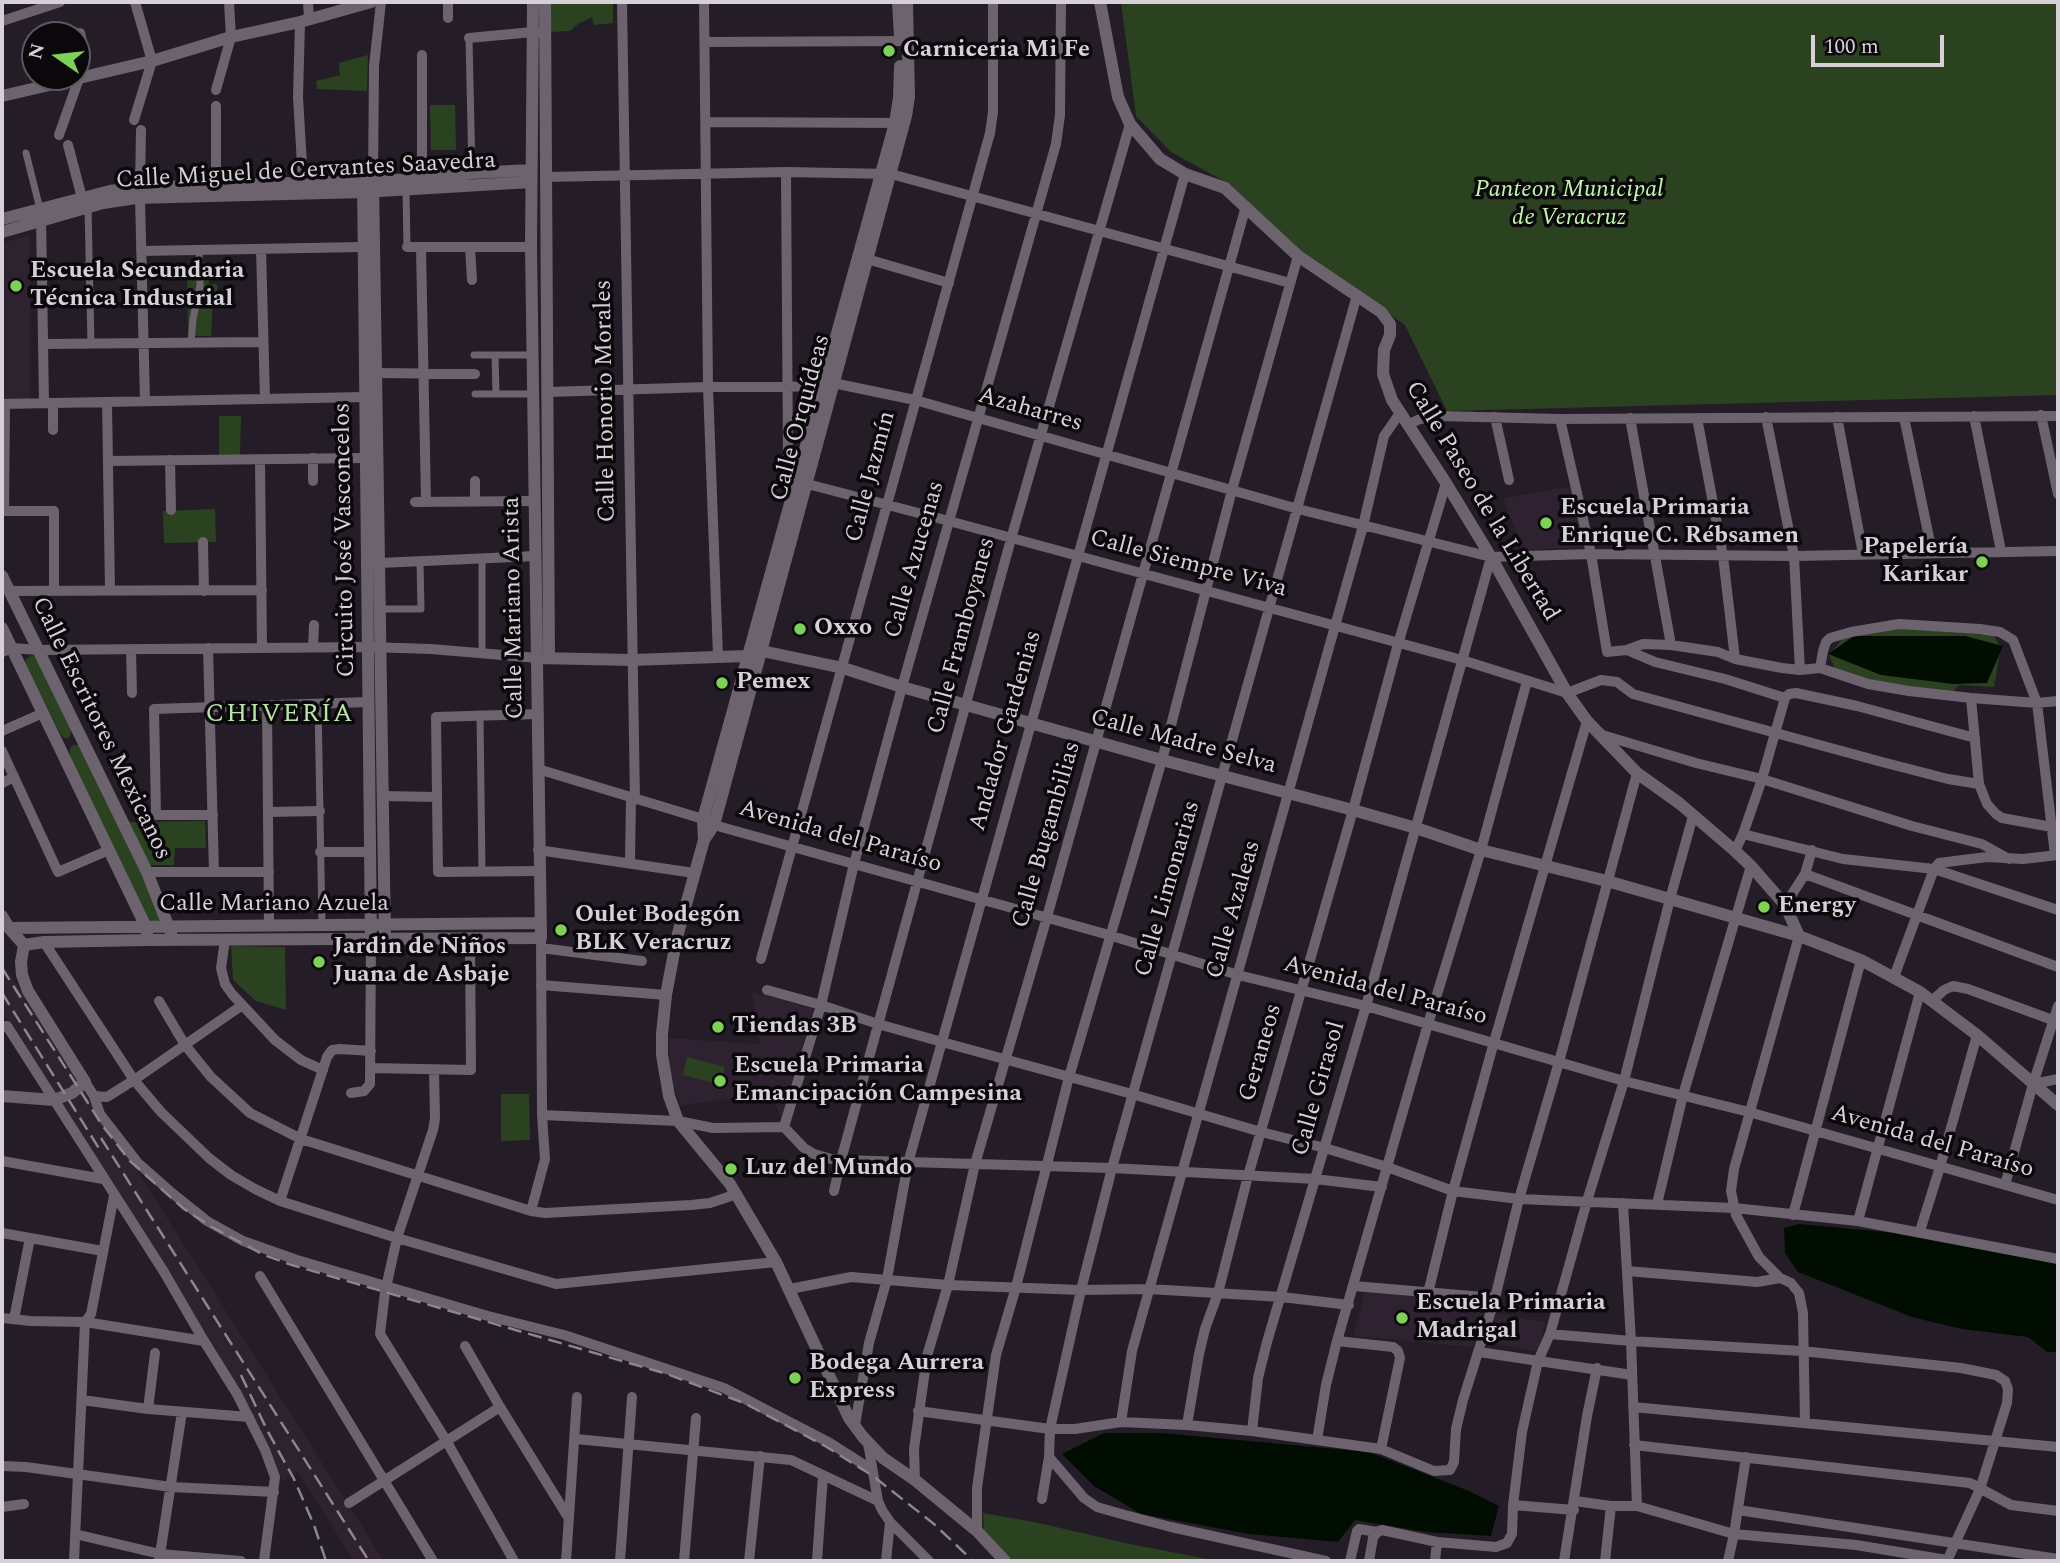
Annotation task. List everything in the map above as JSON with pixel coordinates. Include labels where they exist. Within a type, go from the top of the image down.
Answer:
[{"type":"street","points":[[2,21],[60,2]]},
{"type":"street","points":[[134,120],[152,61],[135,2]]},
{"type":"street","points":[[216,90],[231,37],[229,2]]},
{"type":"street","points":[[303,181],[298,97],[308,2]]},
{"type":"street","points":[[91,75],[370,2]]},
{"type":"street","points":[[368,186],[374,66],[381,2]]},
{"type":"street","points":[[448,2],[448,18]]},
{"type":"street","name":"Calle Mariano Arista","points":[[531,1211],[545,1159],[542,1115],[538,714],[543,658],[548,391],[547,177],[539,33],[533,2]]},
{"type":"street","name":"Calle Mariano Arista","points":[[543,658],[536,556],[531,176],[539,33],[545,2]]},
{"type":"street","name":"Calle Honorio Morales","points":[[622,2],[632,660],[633,799],[630,862]]},
{"type":"street","points":[[704,2],[708,387],[718,656]]},
{"type":"street","name":"Calle Orquídeas","points":[[898,2],[909,97],[800,482],[769,603],[762,651],[677,937],[666,995],[662,1055],[669,1096],[678,1121],[737,1194],[790,1289],[849,1418],[883,1458],[915,1480],[977,1531],[1005,1561]]},
{"type":"street","name":"Calle Orquídeas","points":[[904,42],[907,2]]},
{"type":"street","name":"Calle Jazmín","points":[[761,959],[990,133],[993,112],[993,2]]},
{"type":"street","name":"Calle Azucenas","points":[[784,1127],[821,1004],[854,864],[902,687],[1056,144],[1060,115],[1061,2]]},
{"type":"street","name":"Calle Paseo de la Libertad","points":[[1100,2],[1118,97],[1130,124],[1160,159],[1185,174],[1225,188],[1298,256],[1381,312],[1390,324],[1390,335],[1384,350],[1383,374],[1392,400],[1491,558],[1567,693]]},
{"type":"street","points":[[472,173],[469,38],[539,33]]},
{"type":"street","points":[[705,42],[904,42]]},
{"type":"street","points":[[422,55],[422,179]]},
{"type":"street","points":[[2,96],[23,91]]},
{"type":"street","points":[[59,135],[74,91]]},
{"type":"street","points":[[216,106],[216,185]]},
{"type":"street","points":[[706,122],[900,123]]},
{"type":"street","name":"Calle Framboyanes","points":[[834,1191],[1011,539],[1130,124]]},
{"type":"street","points":[[141,130],[145,401]]},
{"type":"street","points":[[68,145],[85,203],[91,344]]},
{"type":"street","points":[[26,153],[41,215],[44,344],[53,430]]},
{"type":"street","points":[[547,177],[786,172],[886,174],[1290,283]]},
{"type":"street","points":[[786,172],[788,459],[800,482]]},
{"type":"street","name":"Calle Miguel de Cervantes Saavedra","points":[[2,232],[41,215],[85,203],[110,191],[140,193],[368,186],[472,173],[531,176]]},
{"type":"street","name":"Calle Orquídeas","points":[[827,384],[867,259],[886,174]]},
{"type":"street","name":"Andador Gardenias","points":[[855,1425],[869,1343],[887,1279],[908,1163],[1185,174]]},
{"type":"street","name":"Calle Miguel de Cervantes Saavedra","points":[[140,193],[216,185],[303,181],[406,190],[531,176]]},
{"type":"street","name":"Circuito José Vasconcelos","points":[[368,186],[363,247],[366,458],[383,796],[386,940]]},
{"type":"street","name":"Circuito José Vasconcelos","points":[[368,186],[376,373],[380,610],[369,702],[371,1068]]},
{"type":"street","points":[[406,190],[407,247],[531,247]]},
{"type":"street","name":"Calle Bugambilias","points":[[915,1480],[914,1449],[927,1356],[948,1286],[975,1164],[1246,206]]},
{"type":"street","name":"Calle Miguel de Cervantes Saavedra","points":[[2,219],[41,215]]},
{"type":"street","points":[[141,251],[363,247]]},
{"type":"street","points":[[421,247],[426,502]]},
{"type":"street","points":[[470,247],[472,280]]},
{"type":"street","points":[[261,249],[265,399]]},
{"type":"street","points":[[191,343],[192,319],[200,286],[199,250]]},
{"type":"street","points":[[977,1531],[977,1488],[996,1355],[1069,1077],[1162,760],[1232,490],[1298,256]]},
{"type":"street","points":[[867,259],[949,283]]},
{"type":"street","name":"Calle Limonarias","points":[[1042,1499],[1049,1457],[1050,1429],[1112,1168],[1357,295]]},
{"type":"street","points":[[44,344],[263,342]]},
{"type":"street","points":[[474,355],[533,355]]},
{"type":"street","points":[[495,355],[496,394]]},
{"type":"street","points":[[376,373],[475,374]]},
{"type":"street","name":"Azaharres","points":[[548,391],[827,384],[915,400],[1298,509],[1491,558],[1591,554],[1794,556],[2058,551]]},
{"type":"street","points":[[475,394],[534,394]]},
{"type":"street","points":[[54,591],[54,511],[4,511],[4,404],[365,397]]},
{"type":"street","points":[[107,402],[110,591]]},
{"type":"street","name":"Calle Azaleas","points":[[1121,1422],[1132,1351],[1363,526],[1384,436],[1400,413]]},
{"type":"street","points":[[2041,415],[2058,494]]},
{"type":"street","points":[[1407,425],[1420,419],[1439,416],[1560,419],[2058,416]]},
{"type":"street","points":[[1495,416],[1509,480]]},
{"type":"street","points":[[1905,416],[1932,552]]},
{"type":"street","points":[[1974,416],[2001,551]]},
{"type":"street","points":[[1766,417],[1794,556],[1800,670]]},
{"type":"street","points":[[1837,417],[1863,554]]},
{"type":"street","points":[[1630,418],[1671,645]]},
{"type":"street","points":[[1697,418],[1723,556],[1735,659]]},
{"type":"street","points":[[1560,419],[1591,554],[1607,652],[1627,650],[1643,644],[1671,645],[1800,670],[1820,668],[1868,684],[1971,698],[2058,702]]},
{"type":"street","points":[[313,458],[313,481]]},
{"type":"street","points":[[108,461],[366,458]]},
{"type":"street","points":[[260,459],[262,648]]},
{"type":"street","points":[[170,460],[171,510]]},
{"type":"street","points":[[475,481],[475,501]]},
{"type":"street","name":"Calle Siempre Viva","points":[[800,482],[1462,660],[1567,693]]},
{"type":"street","name":"Geraneos","points":[[1187,1424],[1199,1354],[1398,644],[1446,483]]},
{"type":"street","points":[[415,502],[535,501]]},
{"type":"street","points":[[203,542],[204,591]]},
{"type":"street","points":[[379,563],[536,556]]},
{"type":"street","points":[[482,558],[482,654]]},
{"type":"street","name":"Calle Girasol","points":[[1252,1431],[1258,1378],[1366,1006],[1491,558]]},
{"type":"street","points":[[380,610],[421,609],[420,561]]},
{"type":"street","name":"Calle Escritores Mexicanos","points":[[2,576],[147,872],[170,926],[173,940]]},
{"type":"street","points":[[9,592],[262,590]]},
{"type":"street","name":"Calle Orquídeas","points":[[709,822],[747,656],[769,603]]},
{"type":"street","points":[[1820,668],[1826,642],[1830,638],[1851,632],[1899,624],[2000,632],[2013,640],[2038,703],[2057,855],[1949,860],[1939,863],[1934,869],[1894,977]]},
{"type":"street","points":[[313,647],[314,625]]},
{"type":"street","name":"Calle Escritores Mexicanos","points":[[2,628],[7,650],[59,745],[147,933]]},
{"type":"street","points":[[7,650],[375,647],[543,658],[632,660],[747,656],[762,651]]},
{"type":"street","points":[[208,648],[214,872]]},
{"type":"street","points":[[131,649],[132,693]]},
{"type":"street","points":[[1627,650],[1655,662],[1725,679],[1785,698]]},
{"type":"street","name":"Calle Madre Selva","points":[[762,651],[843,668],[1162,760],[1353,810],[1480,850],[1544,864],[1799,936],[1861,960],[1920,992],[1977,1035],[2058,1105]]},
{"type":"street","points":[[1805,1423],[1803,1312],[1799,1293],[1759,1257],[1734,1208],[1731,1191],[1749,1112],[1799,936],[1786,905],[1751,866],[1637,773],[1587,721],[1567,693],[1601,680],[1617,682],[1633,694],[1948,779],[1979,784]]},
{"type":"street","points":[[1317,1440],[1326,1384],[1337,1341],[1527,681]]},
{"type":"street","points":[[1735,851],[1762,779],[1785,698],[1789,694],[1796,693],[1857,706],[1975,738]]},
{"type":"street","points":[[1971,698],[1979,784],[1987,804],[2002,818],[2052,827]]},
{"type":"street","points":[[213,816],[156,815],[154,709],[369,702]]},
{"type":"street","points":[[318,703],[322,926]]},
{"type":"street","points":[[267,705],[269,926]]},
{"type":"street","points":[[2,730],[43,713]]},
{"type":"street","points":[[538,714],[436,717],[438,872],[539,871]]},
{"type":"street","points":[[480,715],[482,872]]},
{"type":"street","points":[[1429,1293],[1453,1191],[1494,1042],[1587,721]]},
{"type":"street","points":[[1600,734],[1982,845],[2009,859]]},
{"type":"street","points":[[59,745],[81,735]]},
{"type":"street","points":[[2,751],[58,872],[109,850]]},
{"type":"street","name":"Avenida del Paraíso","points":[[538,769],[709,822],[1110,935],[1238,975],[1366,1006],[1624,1081],[1749,1112],[2058,1200]]},
{"type":"street","points":[[918,1411],[1050,1429],[1075,1429],[1121,1422],[1187,1424],[1252,1431],[1381,1449],[1434,1471],[1450,1470],[1454,1462],[1456,1429],[1463,1400],[1495,1298],[1519,1199],[1637,773]]},
{"type":"street","points":[[2,783],[14,777]]},
{"type":"street","points":[[383,796],[437,797]]},
{"type":"street","points":[[268,812],[320,811]]},
{"type":"street","points":[[1350,1561],[1357,1531],[1363,1528],[1437,1542],[1496,1547],[1507,1543],[1512,1534],[1522,1432],[1538,1361],[1550,1334],[1624,1081],[1693,816]]},
{"type":"street","points":[[1743,834],[1843,859],[1934,869],[2058,910]]},
{"type":"street","points":[[538,850],[694,873]]},
{"type":"street","points":[[1786,905],[1805,874],[1812,850]]},
{"type":"street","points":[[320,852],[370,852]]},
{"type":"street","points":[[1657,1204],[1684,1095],[1751,866]]},
{"type":"street","points":[[147,872],[269,872]]},
{"type":"street","points":[[1805,874],[2058,967]]},
{"type":"street","points":[[5,922],[24,945],[22,975],[28,991],[94,1096],[100,1114],[138,1163],[207,1221],[243,1241],[297,1260],[488,1316],[564,1335],[724,1388],[830,1443],[872,1470]]},
{"type":"street","name":"Calle Mariano Azuela","points":[[5,922],[147,933],[173,940],[470,939],[541,943]]},
{"type":"street","name":"Calle Mariano Azuela","points":[[24,945],[147,933],[170,926],[540,923]]},
{"type":"street","points":[[351,1093],[364,1090],[370,1084],[371,1068],[471,1070],[470,939]]},
{"type":"street","points":[[225,940],[221,968],[225,984],[241,1006],[275,1040],[302,1060],[323,1070]]},
{"type":"street","points":[[44,942],[134,1080],[161,1112],[231,1175],[280,1201],[548,1283],[564,1284],[776,1262]]},
{"type":"street","points":[[541,943],[642,961]]},
{"type":"street","points":[[1793,1215],[1861,960]]},
{"type":"street","points":[[541,985],[666,995]]},
{"type":"street","points":[[1932,1001],[1944,990],[1953,986],[1961,987],[2056,1021]]},
{"type":"street","points":[[767,990],[821,1004],[878,1024],[1325,1148],[1453,1191],[1519,1199],[1734,1208],[1858,1221],[2058,1259]]},
{"type":"street","points":[[1858,1221],[1920,992]]},
{"type":"street","points":[[159,1001],[186,1045],[211,1077],[250,1113],[301,1139],[531,1211],[545,1213],[691,1205],[710,1203],[737,1194]]},
{"type":"street","points":[[94,1096],[107,1097],[241,1006]]},
{"type":"street","points":[[2005,1185],[2033,1084],[2056,1021],[2058,1006]]},
{"type":"street","points":[[2,1027],[6,1026],[164,1272],[249,1417],[271,1462],[275,1477],[264,1561]]},
{"type":"street","points":[[1920,1231],[1977,1035]]},
{"type":"street","points":[[280,1201],[327,1057],[332,1050],[371,1051]]},
{"type":"street","points":[[434,1070],[435,1119],[397,1238],[386,1286],[380,1334],[447,1442],[514,1561]]},
{"type":"street","points":[[2033,1084],[2058,1079]]},
{"type":"street","points":[[2,1096],[54,1100],[72,1093],[85,1082]]},
{"type":"street","points":[[542,1115],[678,1121],[713,1128],[784,1127],[804,1148],[823,1157],[841,1160],[1112,1168],[1315,1180],[1382,1187]]},
{"type":"street","points":[[2,1161],[103,1179]]},
{"type":"street","points":[[74,1561],[85,1322],[91,1314],[114,1196]]},
{"type":"street","points":[[1623,1203],[1637,1506]]},
{"type":"street","points":[[2,1233],[103,1251]]},
{"type":"street","points":[[14,1319],[30,1238]]},
{"type":"street","points":[[1627,1271],[1757,1282],[1780,1278]]},
{"type":"street","points":[[260,1276],[433,1561]]},
{"type":"street","points":[[790,1289],[841,1278],[887,1279],[948,1286],[1149,1289],[1282,1297],[1349,1305]]},
{"type":"street","points":[[1354,1286],[1495,1298]]},
{"type":"street","points":[[2,1318],[85,1322],[204,1341]]},
{"type":"street","points":[[1513,1505],[1637,1506],[1734,1534],[1856,1545],[1947,1561],[1980,1489],[2007,1403],[2008,1389],[2005,1381],[1996,1375],[1961,1368],[1802,1352],[1550,1334]]},
{"type":"street","points":[[1337,1341],[1393,1348],[1398,1351],[1400,1358],[1381,1449]]},
{"type":"street","points":[[465,1346],[568,1517]]},
{"type":"street","points":[[1479,1352],[1632,1375]]},
{"type":"street","points":[[148,1409],[155,1353]]},
{"type":"street","points":[[1564,1561],[1597,1368]]},
{"type":"street","points":[[566,1561],[577,1397]]},
{"type":"street","points":[[620,1561],[632,1397]]},
{"type":"street","points":[[82,1400],[148,1409],[249,1417]]},
{"type":"street","points":[[1633,1406],[2058,1447]]},
{"type":"street","points":[[349,1503],[500,1407]]},
{"type":"street","points":[[159,1557],[182,1412]]},
{"type":"street","points":[[684,1561],[696,1418]]},
{"type":"street","points":[[576,1439],[791,1460],[878,1501]]},
{"type":"street","points":[[868,1443],[882,1510],[890,1522],[929,1561]]},
{"type":"street","points":[[1634,1445],[1969,1483],[2011,1505],[2058,1511]]},
{"type":"street","points":[[750,1561],[760,1456]]},
{"type":"street","points":[[1049,1457],[1084,1498],[1097,1507],[1171,1527],[1326,1561]]},
{"type":"street","points":[[1728,1561],[1746,1457]]},
{"type":"street","points":[[2,1466],[171,1487],[274,1492]]},
{"type":"street","points":[[817,1561],[823,1475]]},
{"type":"street","points":[[2,1507],[24,1504]]},
{"type":"street","points":[[1605,1561],[1611,1506]]},
{"type":"street","points":[[1738,1510],[2058,1559]]},
{"type":"street","points":[[886,1561],[890,1522]]},
{"type":"street","points":[[1368,1561],[1377,1532]]},
{"type":"street","points":[[75,1534],[159,1557],[242,1561]]},
{"type":"street","points":[[1435,1561],[1437,1542]]},
{"type":"shaded area","points":[[30,235],[30,403],[2,403],[2,243]]},
{"type":"shaded area","name":"Escuela Primaria Enrique C. Rébsamen","points":[[1572,486],[1586,547],[1523,550],[1503,498]]},
{"type":"shaded area","points":[[1854,636],[1965,636],[2003,646],[1987,683],[1953,684],[1881,675],[1828,654]]},
{"type":"shaded area","points":[[2,962],[97,1107],[384,1561],[354,1561],[298,1472],[283,1481],[259,1430],[214,1348],[2,1012]]},
{"type":"shaded area","points":[[752,992],[813,1008],[782,1120],[770,1093],[680,1106],[669,1069],[669,1038],[760,1044]]},
{"type":"shaded area","points":[[1799,1224],[1907,1234],[1973,1248],[2058,1258],[2058,1352],[2047,1352],[2028,1337],[1962,1329],[1912,1317],[1798,1272],[1785,1253],[1784,1228]]},
{"type":"shaded area","name":"Escuela Primaria Madrigal","points":[[1365,1291],[1485,1302],[1473,1347],[1353,1336]]},
{"type":"shaded area","points":[[1497,1313],[1545,1322],[1539,1352],[1486,1342]]},
{"type":"shaded area","points":[[1104,1433],[1161,1433],[1369,1452],[1469,1491],[1499,1506],[1491,1536],[1426,1532],[1355,1520],[1338,1542],[1249,1534],[1141,1514],[1094,1486],[1062,1454]]},
{"type":"green space","points":[[548,2],[613,2],[613,23],[594,25],[592,17],[570,31],[550,32]]},
{"type":"green space","name":"Panteon Municipal de Veracruz","points":[[1121,2],[2058,2],[2058,395],[1447,411],[1405,325],[1304,254],[1231,185],[1171,152],[1136,116]]},
{"type":"green space","points":[[368,55],[367,91],[317,89],[316,81],[340,75],[339,63]]},
{"type":"green space","points":[[430,105],[455,105],[456,150],[431,150]]},
{"type":"green space","points":[[207,262],[209,284],[217,284],[218,300],[213,301],[211,336],[188,336],[187,264]]},
{"type":"green space","points":[[219,416],[241,416],[240,456],[219,456]]},
{"type":"green space","points":[[215,509],[216,542],[164,543],[163,511]]},
{"type":"green space","points":[[1871,625],[1992,634],[2001,647],[1994,687],[1959,685],[1950,695],[1839,678],[1829,655],[1846,634]]},
{"type":"green space","points":[[32,655],[36,657],[72,730],[69,738],[61,735],[25,663]]},
{"type":"green space","points":[[79,745],[162,917],[159,923],[152,923],[147,917],[70,756],[70,748]]},
{"type":"green space","points":[[205,821],[206,848],[175,848],[174,865],[149,865],[128,822]]},
{"type":"green space","points":[[231,946],[285,947],[286,1010],[256,1001],[233,980]]},
{"type":"green space","points":[[687,1057],[725,1067],[721,1085],[683,1075]]},
{"type":"green space","points":[[501,1094],[529,1094],[530,1140],[501,1141]]},
{"type":"green space","points":[[983,1513],[1218,1561],[1011,1561],[984,1535]]},
{"type":"railway","points":[[2,968],[102,1125],[130,1161],[184,1209],[212,1227],[264,1255],[292,1265],[667,1374],[744,1403],[825,1446],[873,1476],[934,1524],[973,1561]]},
{"type":"railway","points":[[2,993],[100,1150]]},
{"type":"railway","points":[[101,1138],[369,1561]]},
{"type":"railway","points":[[241,1375],[294,1479],[326,1561]]},
{"type":"place","name":"Carniceria Mi Fe","points":[[889,51]]},
{"type":"place","name":"Escuela Secundaria Técnica Industrial","points":[[16,286]]},
{"type":"place","name":"Escuela Primaria Enrique C. Rébsamen","points":[[1546,523]]},
{"type":"place","name":"Papelería Karikar","points":[[1982,562]]},
{"type":"place","name":"Oxxo","points":[[800,629]]},
{"type":"place","name":"Pemex","points":[[722,683]]},
{"type":"place","name":"Energy","points":[[1764,907]]},
{"type":"place","name":"Oulet Bodegón BLK Veracruz","points":[[561,930]]},
{"type":"place","name":"Jardin de Niños Juana de Asbaje","points":[[319,962]]},
{"type":"place","name":"Tiendas 3B","points":[[718,1027]]},
{"type":"place","name":"Escuela Primaria Emancipación Campesina","points":[[720,1081]]},
{"type":"place","name":"Luz del Mundo","points":[[731,1169]]},
{"type":"place","name":"Escuela Primaria Madrigal","points":[[1402,1318]]},
{"type":"place","name":"Bodega Aurrera Express","points":[[795,1378]]},
{"type":"district","name":"CHIVERÍA","points":[[280,716]]}]
